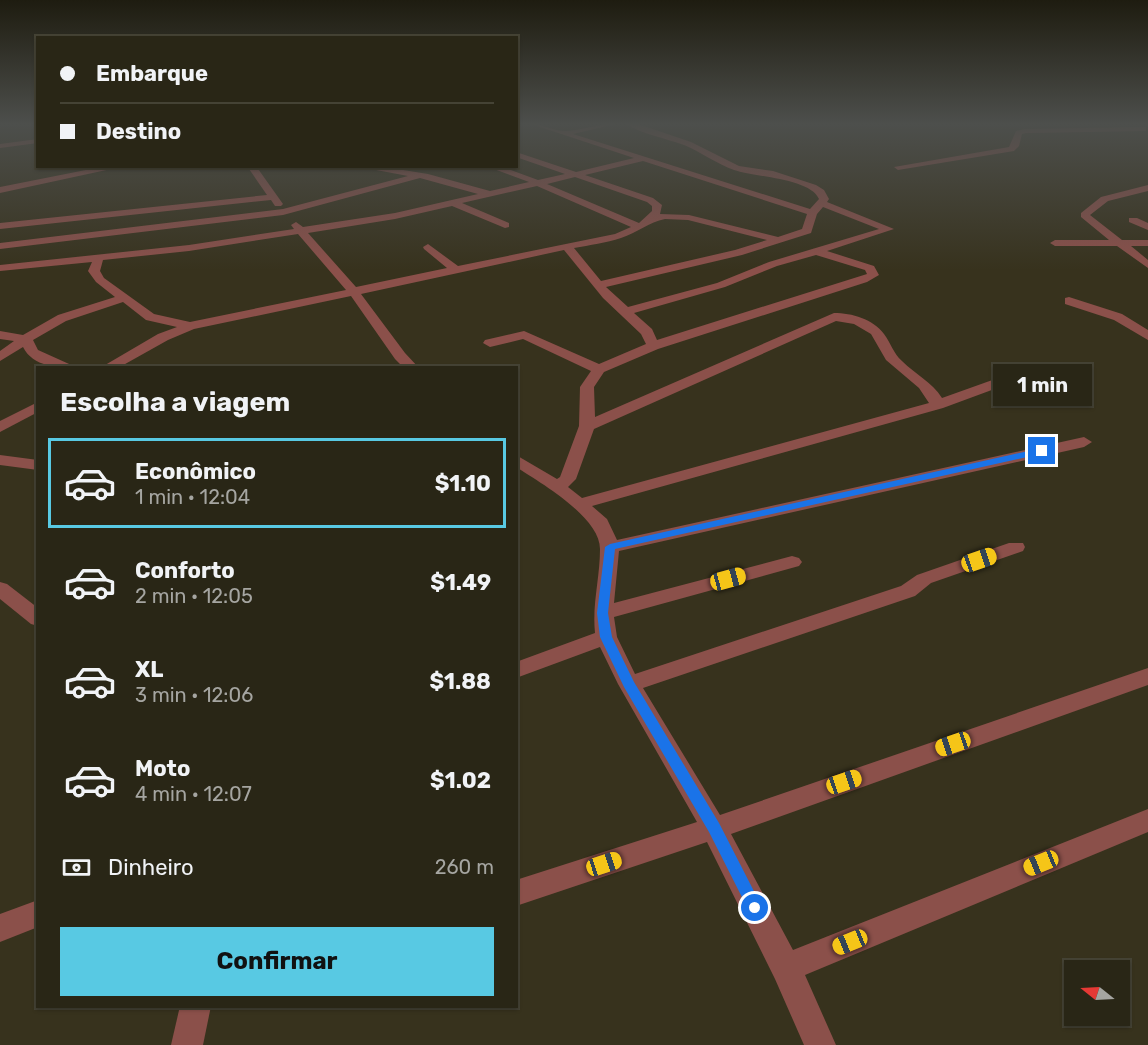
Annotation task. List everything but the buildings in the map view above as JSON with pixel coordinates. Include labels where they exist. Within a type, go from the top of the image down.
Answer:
[{"type":"street","points":[[0,190],[92,172]]},
{"type":"street","points":[[255,172],[283,212],[354,292],[400,356],[410,366]]},
{"type":"street","points":[[394,172],[491,194]]},
{"type":"street","points":[[506,172],[640,227]]},
{"type":"street","points":[[111,366],[163,337],[190,326],[618,236],[640,227],[653,218],[657,212],[657,205],[650,200],[565,172]]},
{"type":"street","points":[[0,267],[98,259],[302,231],[330,224],[395,216],[593,172]]},
{"type":"street","points":[[683,172],[813,213]]},
{"type":"street","points":[[599,285],[738,253],[807,231],[813,213],[824,198],[821,192],[813,187],[762,172]]},
{"type":"street","points":[[0,246],[283,212],[419,176]]},
{"type":"street","points":[[1148,188],[1107,197],[1084,213],[1091,222],[1148,265]]},
{"type":"street","points":[[0,226],[274,197]]},
{"type":"street","points":[[454,203],[505,225]]},
{"type":"street","points":[[625,312],[721,285],[773,264],[889,229],[822,203]]},
{"type":"street","points":[[653,218],[674,214],[688,215],[724,228],[778,240]]},
{"type":"street","points":[[1133,220],[1148,227]]},
{"type":"street","points":[[36,264],[51,240]]},
{"type":"street","points":[[1055,243],[1148,243]]},
{"type":"street","points":[[428,247],[456,270]]},
{"type":"street","points":[[567,247],[599,285],[647,332],[653,346]]},
{"type":"street","points":[[558,486],[568,479],[587,426],[587,387],[599,369],[653,346],[873,275],[870,268],[819,252]]},
{"type":"street","points":[[98,259],[94,271],[95,276],[150,317],[190,326]]},
{"type":"street","points":[[0,357],[62,318],[124,298]]},
{"type":"street","points":[[1069,302],[1118,317],[1148,336]]},
{"type":"street","points":[[587,426],[834,317],[841,316],[851,318],[878,334],[894,362],[933,393],[938,405]]},
{"type":"street","points":[[0,335],[26,339]]},
{"type":"street","points":[[490,343],[518,336],[533,337],[599,369]]},
{"type":"street","points":[[26,339],[33,353],[63,366]]},
{"type":"street","points":[[580,504],[938,405],[1003,381]]},
{"type":"street","points":[[0,427],[36,407]]},
{"type":"street","points":[[610,547],[1084,442]]},
{"type":"street","points":[[0,460],[36,465]]},
{"type":"street","points":[[518,461],[558,486],[601,523],[610,547],[604,625],[629,684],[714,828],[786,968],[820,1045]]},
{"type":"street","points":[[629,684],[908,591],[924,579],[1016,547]]},
{"type":"street","points":[[518,669],[604,625],[792,562]]},
{"type":"street","points":[[0,589],[36,617]]},
{"type":"street","points":[[518,892],[714,828],[1148,676]]},
{"type":"street","points":[[786,968],[1148,820]]},
{"type":"street","points":[[0,928],[36,915]]},
{"type":"street","points":[[187,1045],[196,1008]]},
{"type":"route","points":[[755,908],[714,828],[629,684],[606,637],[603,613],[610,547],[1042,451]]}]
